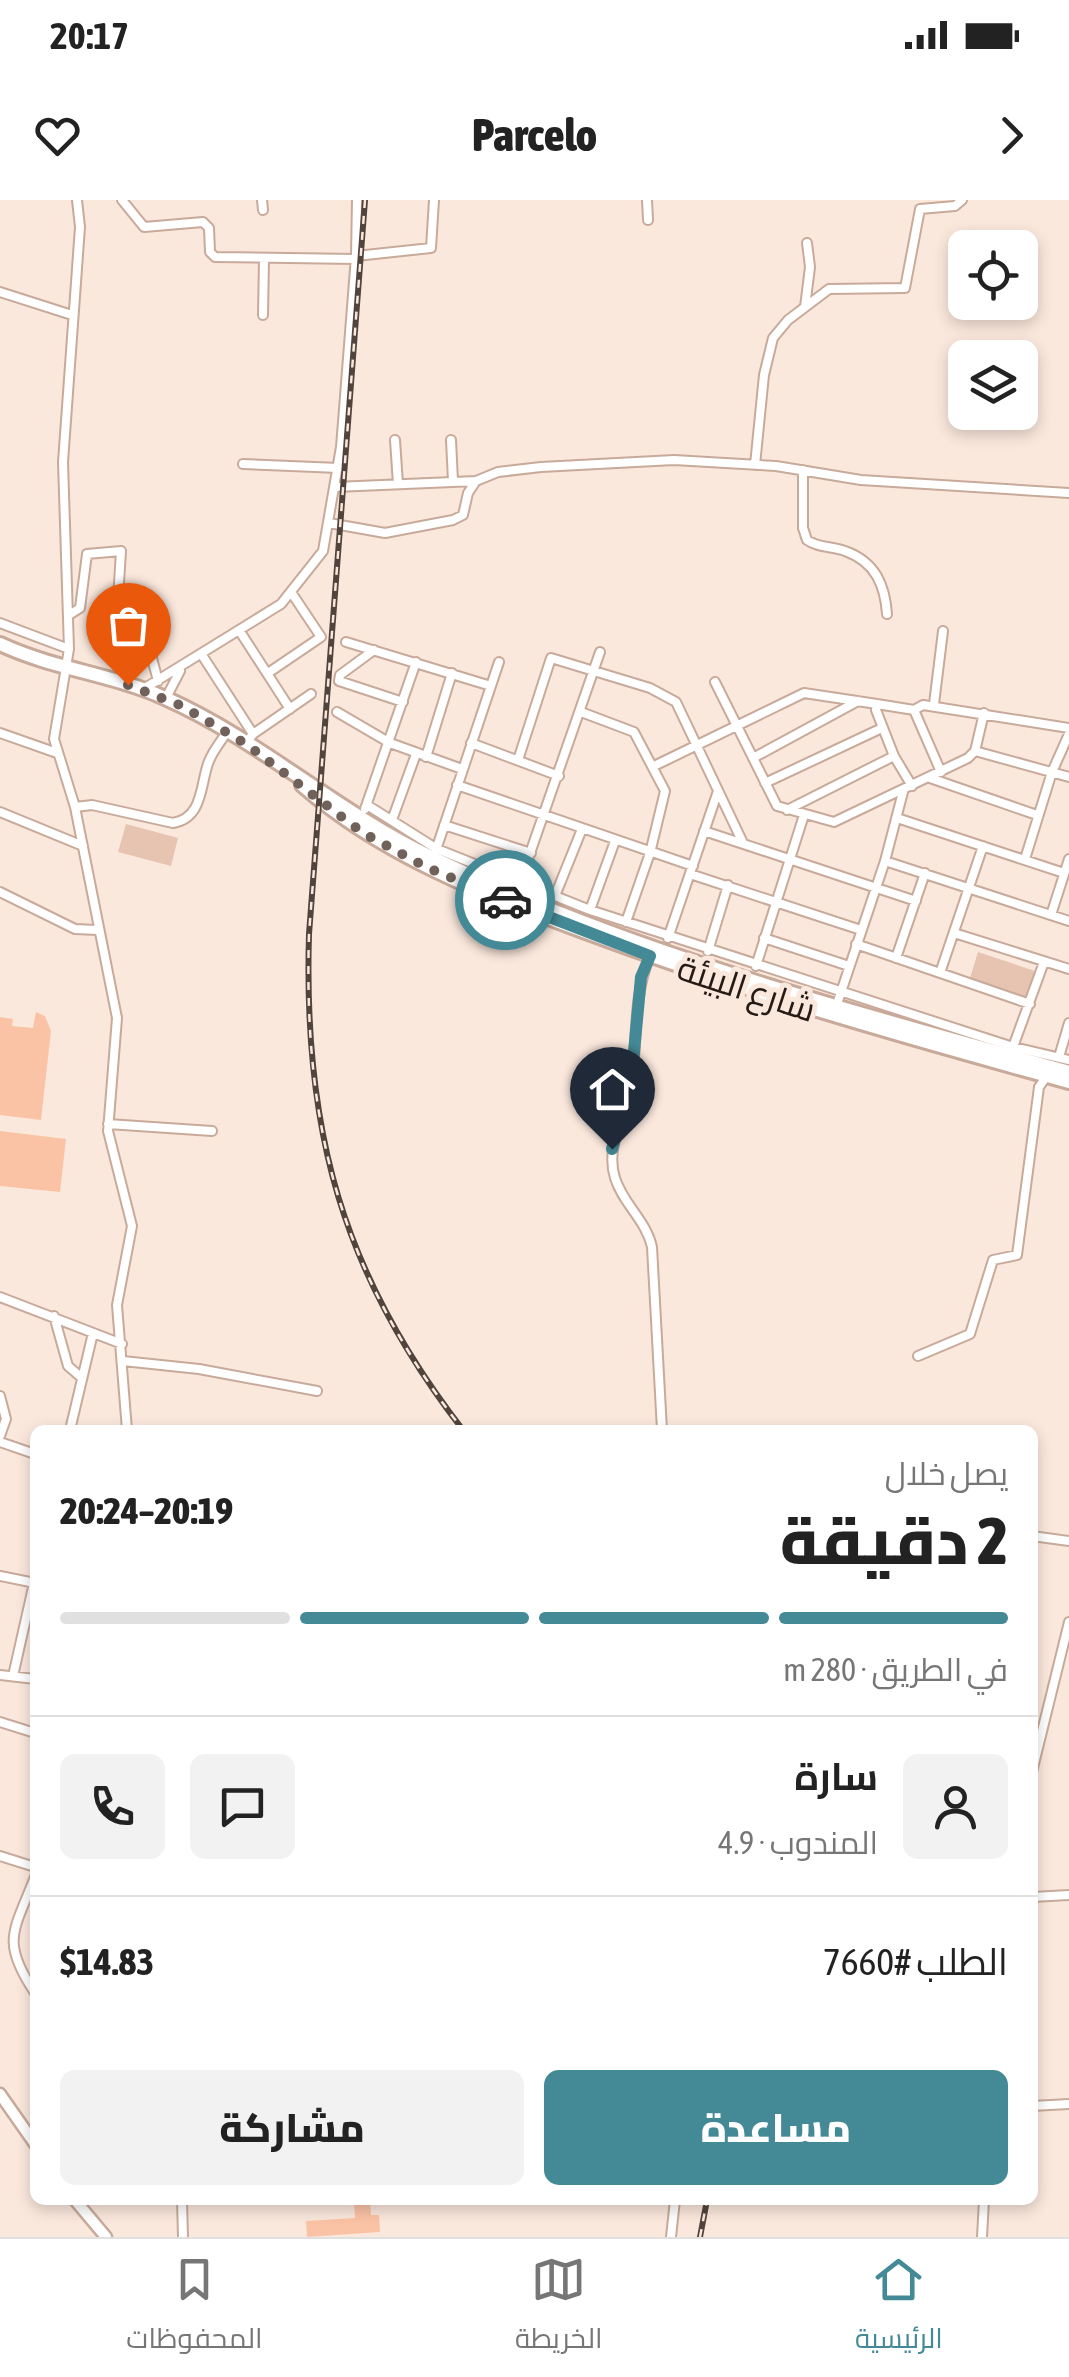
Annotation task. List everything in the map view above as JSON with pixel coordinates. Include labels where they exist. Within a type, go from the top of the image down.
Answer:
[{"type":"main road","name":"شارع البيئة","points":[[0,644],[67,669],[166,698],[227,732],[250,739],[363,833],[638,940],[837,1004]]},
{"type":"main road","name":"شارع البيئة","points":[[286,770],[364,812],[433,858],[650,956],[837,1004],[1057,1065],[1069,1072]]},
{"type":"main road","name":"شارع البيئة","points":[[1057,1065],[1069,1082]]},
{"type":"street","points":[[78,200],[80,227],[62,462],[69,649],[56,711],[57,753],[83,846],[118,1030],[108,1124],[132,1226],[117,1305],[127,1425]]},
{"type":"street","points":[[122,200],[144,227],[203,222],[209,228],[210,252],[215,257],[264,259],[356,257],[431,248],[434,200]]},
{"type":"street","points":[[143,690],[281,604],[322,551],[339,468],[357,200]]},
{"type":"street","points":[[647,200],[648,220]]},
{"type":"street","points":[[756,465],[762,387],[772,341],[793,314],[829,289],[905,288],[920,209],[955,206],[962,200]]},
{"type":"street","points":[[805,307],[810,267],[808,243]]},
{"type":"street","points":[[263,315],[264,259]]},
{"type":"street","points":[[0,292],[72,315]]},
{"type":"street","points":[[395,440],[398,484]]},
{"type":"street","points":[[451,440],[453,481]]},
{"type":"street","points":[[336,487],[476,481],[498,472],[596,462],[674,460],[804,470],[861,480],[1069,493]]},
{"type":"street","points":[[243,464],[339,468]]},
{"type":"street","points":[[804,470],[802,524],[807,540],[847,551],[869,566],[886,591],[887,614]]},
{"type":"street","points":[[329,523],[385,533],[454,520],[463,516],[468,493],[476,481]]},
{"type":"street","points":[[70,615],[80,608],[87,554],[121,551],[117,614],[148,642],[158,681]]},
{"type":"street","points":[[268,673],[321,637],[292,592]]},
{"type":"street","points":[[0,623],[69,649]]},
{"type":"street","points":[[240,630],[290,708]]},
{"type":"street","points":[[934,704],[943,631]]},
{"type":"street","points":[[346,642],[490,686]]},
{"type":"street","points":[[374,650],[340,675],[339,681],[404,702]]},
{"type":"street","points":[[520,882],[600,652]]},
{"type":"street","points":[[202,654],[250,739],[311,694]]},
{"type":"street","points":[[518,760],[551,658],[595,670],[672,699],[744,842]]},
{"type":"street","points":[[416,662],[364,812],[392,820],[433,858],[520,882],[668,938],[756,966],[837,1004],[1013,1047],[1057,1065]]},
{"type":"street","points":[[433,858],[499,662]]},
{"type":"street","points":[[166,698],[181,668]]},
{"type":"street","points":[[426,756],[452,673]]},
{"type":"street","points":[[715,682],[777,806],[834,822],[964,761],[975,751],[984,712]]},
{"type":"street","points":[[654,766],[804,693],[914,710],[934,704],[1069,731],[1025,859]]},
{"type":"street","points":[[753,758],[858,701]]},
{"type":"street","points":[[837,1004],[908,789],[882,728],[877,704]]},
{"type":"street","points":[[914,710],[941,772]]},
{"type":"street","points":[[337,712],[390,743],[462,768]]},
{"type":"street","points":[[581,712],[634,732],[654,766],[665,797],[626,922]]},
{"type":"street","points":[[765,783],[882,728]]},
{"type":"street","points":[[74,807],[92,805],[183,822],[196,807],[210,759],[227,732]]},
{"type":"street","points":[[0,733],[57,753]]},
{"type":"street","points":[[471,743],[559,776]]},
{"type":"street","points":[[975,751],[1069,778]]},
{"type":"street","points":[[392,820],[416,754]]},
{"type":"street","points":[[787,810],[894,756]]},
{"type":"street","points":[[930,778],[1037,815]]},
{"type":"street","points":[[457,786],[650,853],[728,886],[861,930]]},
{"type":"street","points":[[668,938],[718,791]]},
{"type":"street","points":[[0,812],[83,846]]},
{"type":"street","points":[[756,966],[804,815]]},
{"type":"street","points":[[897,818],[1064,873]]},
{"type":"street","points":[[444,825],[532,853]]},
{"type":"street","points":[[555,896],[582,829]]},
{"type":"street","points":[[704,831],[916,901]]},
{"type":"street","points":[[590,910],[615,841]]},
{"type":"street","points":[[940,974],[983,846]]},
{"type":"street","points":[[1051,915],[1069,859]]},
{"type":"street","points":[[886,861],[1069,921]]},
{"type":"street","points":[[896,958],[926,873]]},
{"type":"street","points":[[708,951],[728,886]]},
{"type":"street","points":[[0,892],[75,929],[97,930]]},
{"type":"street","points":[[954,932],[1069,969]]},
{"type":"street","points":[[764,938],[848,966]]},
{"type":"street","points":[[856,944],[1030,1004]]},
{"type":"street","points":[[650,956],[641,977],[631,1084],[614,1140],[613,1167],[620,1192],[646,1228],[652,1247],[662,1425]]},
{"type":"street","points":[[1013,1047],[1044,962]]},
{"type":"street","points":[[918,1356],[970,1334],[992,1260],[1016,1256],[1039,1087],[1057,1065],[1069,1023]]},
{"type":"street","points":[[108,1124],[212,1132]]},
{"type":"street","points":[[0,1297],[122,1344]]},
{"type":"street","points":[[54,1316],[68,1366],[82,1378]]},
{"type":"street","points":[[71,1425],[94,1333]]},
{"type":"street","points":[[123,1361],[199,1369],[318,1391]]},
{"type":"street","points":[[0,1396],[6,1419],[0,1439],[30,1452]]},
{"type":"street","points":[[1038,1537],[1069,1541]]},
{"type":"street","points":[[0,1576],[30,1582]]},
{"type":"street","points":[[13,1676],[30,1601]]},
{"type":"street","points":[[1038,1748],[1069,1622]]},
{"type":"street","points":[[0,1675],[30,1679]]},
{"type":"street","points":[[0,1722],[30,1731]]},
{"type":"street","points":[[0,1856],[30,1865]]},
{"type":"street","points":[[30,1890],[13,1934],[14,1962],[30,1985]]},
{"type":"street","points":[[1038,1897],[1069,1896]]},
{"type":"street","points":[[0,1929],[13,1934]]},
{"type":"street","points":[[0,2094],[30,2137]]},
{"type":"street","points":[[1038,2106],[1069,2104]]},
{"type":"street","points":[[78,2205],[97,2237]]},
{"type":"street","points":[[182,2205],[183,2237]]},
{"type":"street","points":[[671,2237],[674,2205]]},
{"type":"street","points":[[982,2237],[984,2205]]},
{"type":"street","points":[[88,2220],[106,2237]]},
{"type":"shaded area","points":[[126,824],[178,838],[171,866],[118,852]]},
{"type":"shaded area","points":[[978,952],[1035,971],[1027,997],[970,978]]},
{"type":"building","points":[[36,1012],[45,1016],[51,1031],[41,1120],[0,1115],[0,1017],[13,1019],[12,1026],[33,1028]]},
{"type":"building","points":[[0,1131],[66,1139],[60,1192],[0,1186]]},
{"type":"building","points":[[354,2205],[370,2205],[371,2215],[379,2215],[380,2232],[307,2237],[306,2221],[355,2218]]},
{"type":"railway","points":[[365,200],[309,934],[314,1072],[323,1136],[338,1197],[360,1256],[387,1314],[421,1372],[459,1425]]},
{"type":"railway","points":[[700,2237],[706,2205]]},
{"type":"way so far","points":[[128,685],[182,706],[246,744],[286,770],[363,833],[428,868],[505,900]]},
{"type":"route","points":[[505,900],[650,956],[641,977],[631,1084],[612,1149]]}]
